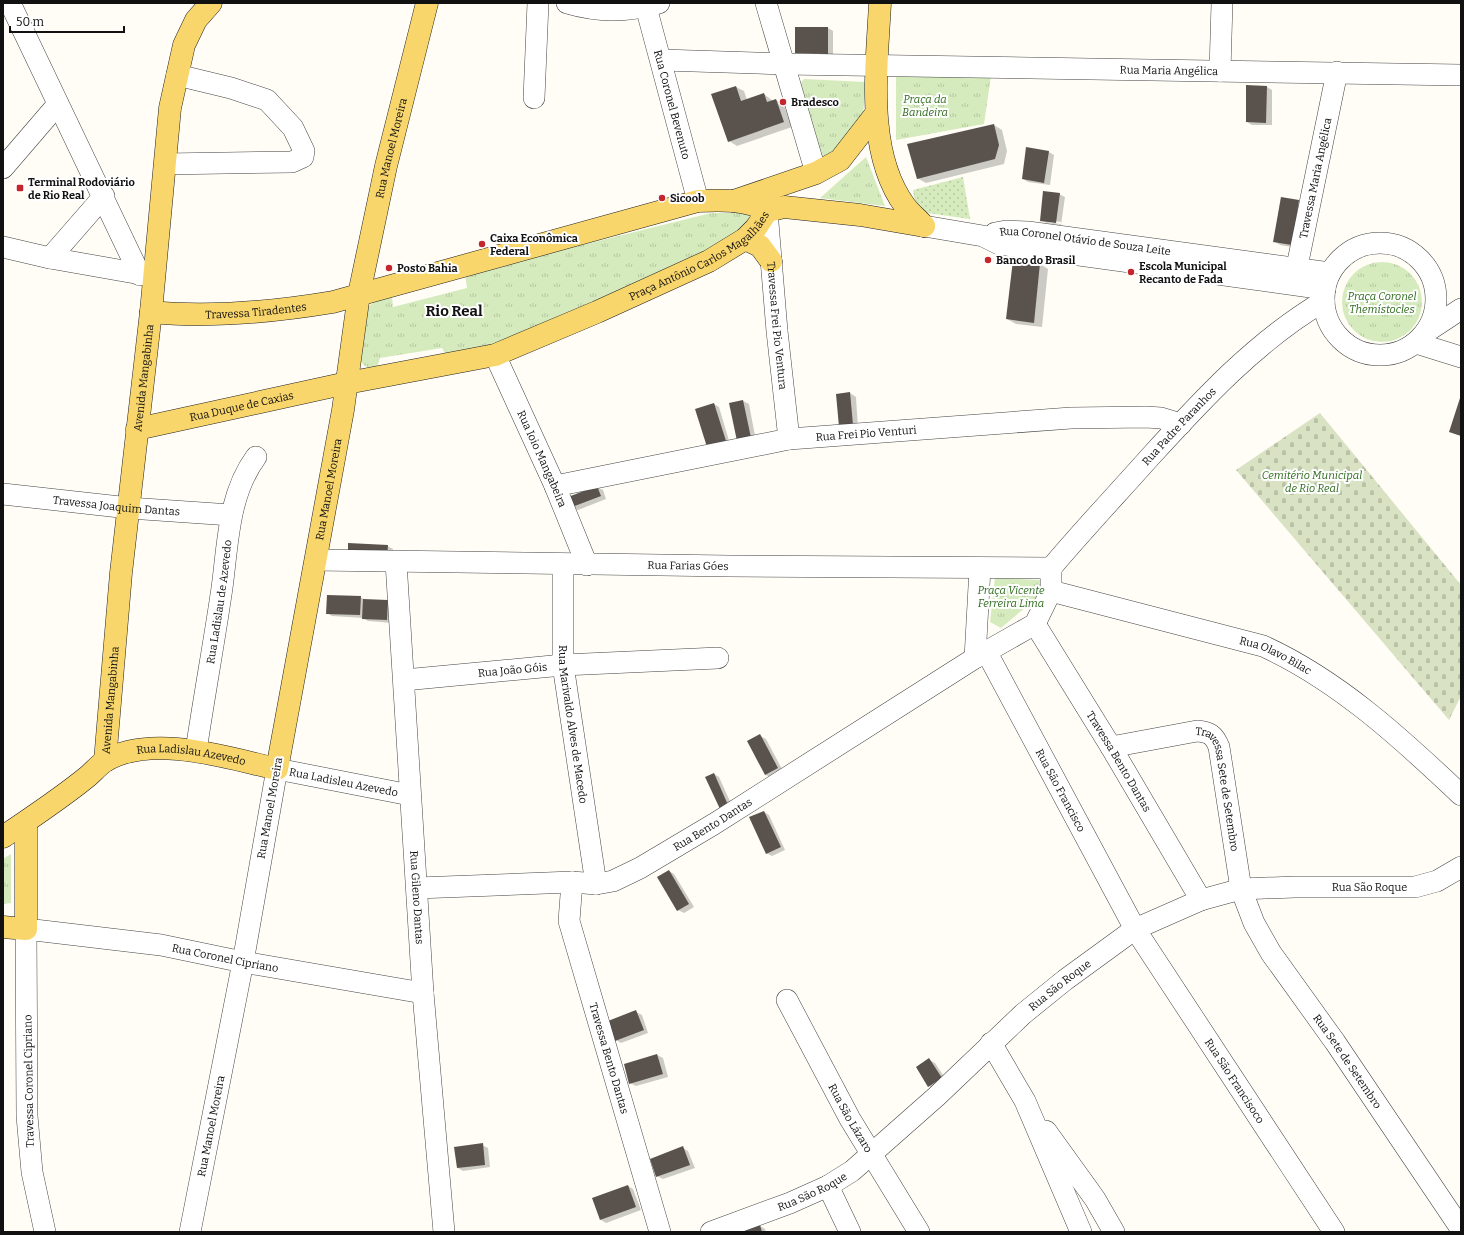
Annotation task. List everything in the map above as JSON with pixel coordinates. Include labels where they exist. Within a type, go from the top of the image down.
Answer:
[{"type":"main road","name":"Avenida Mangabinha","points":[[106,761],[121,573],[151,312],[147,276],[165,164],[170,108],[184,45],[196,20],[211,3]]},
{"type":"main road","name":"Rua Manoel Moreira","points":[[359,294],[386,166],[427,3]]},
{"type":"main road","points":[[880,3],[875,115],[884,161],[905,206],[924,226]]},
{"type":"main road","points":[[775,209],[832,174],[840,160],[875,115]]},
{"type":"main road","points":[[734,201],[816,173],[840,160]]},
{"type":"main road","name":"Praça Antônio Carlos Magalhães","points":[[359,294],[594,231],[698,201],[734,201],[775,209]]},
{"type":"main road","name":"Praça Antônio Carlos Magalhães","points":[[347,383],[495,355],[543,336],[709,261],[745,239],[775,209]]},
{"type":"main road","points":[[775,209],[860,215],[924,226]]},
{"type":"main road","points":[[745,239],[760,246],[771,261]]},
{"type":"main road","name":"Travessa Tiradentes","points":[[151,312],[198,315],[294,308],[333,302],[359,294]]},
{"type":"main road","points":[[347,383],[359,294]]},
{"type":"main road","name":"Rua Manoel Moreira","points":[[277,769],[347,383]]},
{"type":"main road","name":"Rua Duque de Caxias","points":[[137,429],[347,383]]},
{"type":"main road","name":"Rua Ladislau Azevedo","points":[[106,761],[126,754],[154,748],[172,748],[196,751],[277,769]]},
{"type":"main road","points":[[3,837],[88,777],[106,761]]},
{"type":"main road","points":[[3,927],[26,929],[26,822]]},
{"type":"street","points":[[10,3],[104,196],[147,276]]},
{"type":"street","points":[[534,98],[538,3]]},
{"type":"street","name":"Rua Coronel Bevenuto","points":[[567,3],[613,10],[653,5],[662,60],[698,201]]},
{"type":"street","points":[[766,3],[816,173]]},
{"type":"street","points":[[1220,71],[1222,3]]},
{"type":"street","points":[[662,60],[877,65]]},
{"type":"street","name":"Rua Maria Angélica","points":[[877,65],[1461,75]]},
{"type":"street","name":"Travessa Maria Angélica","points":[[1295,276],[1336,72]]},
{"type":"street","points":[[165,164],[292,162],[303,157],[304,150],[293,128],[267,100],[231,88],[177,74]]},
{"type":"street","points":[[3,168],[58,104]]},
{"type":"street","points":[[50,258],[104,196]]},
{"type":"street","name":"Travessa Frei Pio Ventura","points":[[775,209],[771,261],[777,330],[790,439]]},
{"type":"street","name":"Rua Coronel Otávio de Souza Leite","points":[[924,226],[983,236],[1006,231],[1028,232],[1295,276],[1326,288]]},
{"type":"street","points":[[1421,338],[1434,315],[1436,296],[1432,278],[1423,262],[1409,251],[1392,244],[1373,243],[1356,248],[1341,258],[1326,288],[1327,319],[1336,334],[1349,346],[1360,351],[1383,356],[1400,352],[1421,338],[1461,309]]},
{"type":"street","points":[[3,247],[50,258],[147,276]]},
{"type":"street","name":"Rua Padre Paranhos","points":[[1051,568],[1087,526],[1181,424],[1242,362],[1326,288]]},
{"type":"street","points":[[1436,296],[1447,301],[1461,299]]},
{"type":"street","points":[[1421,338],[1461,357]]},
{"type":"street","name":"Rua Ioio Mangabeira","points":[[495,355],[555,486],[587,565]]},
{"type":"street","name":"Rua Frei Pio Venturi","points":[[555,486],[790,439],[1071,418],[1146,417],[1160,418],[1181,424]]},
{"type":"street","name":"Rua Ladislau de Azevedo","points":[[196,751],[222,588],[231,515],[240,486],[256,457]]},
{"type":"street","name":"Travessa Joaquim Dantas","points":[[3,494],[129,508],[231,515]]},
{"type":"street","name":"Rua Farias Góes","points":[[316,560],[587,565],[980,568]]},
{"type":"street","name":"Rua Gileno Dantas","points":[[396,562],[423,993],[444,1232]]},
{"type":"street","name":"Rua Marivaldo Alves de Macedo","points":[[564,564],[563,665],[596,884]]},
{"type":"street","points":[[980,568],[1051,568],[1051,591],[1035,624],[981,655],[980,568]]},
{"type":"street","name":"Rua Olavo Bilac","points":[[1051,591],[1263,646],[1290,658],[1318,676],[1380,724],[1461,795]]},
{"type":"street","name":"Travessa Bento Dantas","points":[[1035,624],[1112,747],[1201,900]]},
{"type":"street","name":"Rua Bento Dantas","points":[[417,888],[572,882],[596,884],[613,881],[640,868],[714,824],[981,655]]},
{"type":"street","name":"Rua São Francisco","points":[[981,655],[1136,930]]},
{"type":"street","name":"Rua João Góis","points":[[404,680],[563,665],[718,658]]},
{"type":"street","name":"Travessa Sete de Setembro","points":[[1112,747],[1197,731],[1208,732],[1214,736],[1219,747],[1241,889]]},
{"type":"street","name":"Rua Ladisleu Azevedo","points":[[277,769],[410,795]]},
{"type":"street","name":"Rua Manoel Moreira","points":[[190,1232],[243,962],[277,769]]},
{"type":"street","name":"Rua São Roque","points":[[711,1232],[790,1203],[828,1186],[852,1171],[937,1096],[1023,1014],[1065,980],[1136,930],[1201,900],[1241,889],[1295,886],[1415,887],[1437,880],[1461,867]]},
{"type":"street","name":"Travessa Bento Dantas","points":[[572,882],[569,921],[660,1232]]},
{"type":"street","name":"Rua Sete de Setembro","points":[[1241,889],[1254,923],[1271,953],[1335,1042],[1461,1229]]},
{"type":"street","name":"Rua Coronel Cipriano","points":[[26,929],[161,945],[243,962],[423,993]]},
{"type":"street","name":"Travessa Coronel Cipriano","points":[[26,929],[27,1116],[32,1172],[45,1232]]},
{"type":"street","name":"Rua São Francisoco","points":[[1136,930],[1334,1232]]},
{"type":"street","name":"Rua São Lázaro","points":[[787,1000],[850,1119],[873,1154],[919,1232]]},
{"type":"street","points":[[991,1043],[1025,1101],[1095,1199],[1114,1232]]},
{"type":"street","points":[[1025,1101],[1081,1232]]},
{"type":"street","points":[[828,1186],[850,1232]]},
{"type":"green space","name":"Praça da Bandeira","points":[[991,76],[984,124],[896,140],[896,77]]},
{"type":"green space","points":[[804,79],[866,82],[863,115],[831,158],[821,159],[798,86]]},
{"type":"green space","points":[[866,157],[885,206],[820,198]]},
{"type":"green space","points":[[963,177],[970,219],[927,213],[915,202],[913,190]]},
{"type":"green space","points":[[711,213],[747,213],[751,222],[703,257],[497,347],[447,357],[442,348],[380,358],[377,367],[374,368],[366,366],[359,359],[368,307],[374,302],[392,297],[393,307],[467,288],[465,274]]},
{"type":"green space","name":"Praça Coronel Themístocles","points":[[1382,262],[1397,265],[1410,274],[1419,287],[1422,302],[1419,317],[1410,330],[1397,339],[1382,342],[1367,339],[1354,330],[1345,317],[1342,302],[1345,287],[1354,274],[1367,265]]},
{"type":"green space","name":"Cemitério Municipal de Rio Real","points":[[1320,413],[1461,585],[1461,696],[1449,720],[1236,470]]},
{"type":"green space","name":"Praça Vicente Ferreira Lima","points":[[995,578],[1041,580],[1039,596],[1001,628],[990,622]]},
{"type":"green space","points":[[11,854],[11,903],[3,904],[3,859]]},
{"type":"building","points":[[795,27],[828,27],[828,54],[795,53]]},
{"type":"building","points":[[1246,85],[1267,86],[1266,123],[1246,122]]},
{"type":"building","points":[[736,86],[741,101],[764,93],[767,102],[776,99],[784,122],[728,142],[711,94]]},
{"type":"building","points":[[994,124],[999,145],[995,159],[917,179],[907,144]]},
{"type":"building","points":[[1026,147],[1049,151],[1044,183],[1022,179]]},
{"type":"building","points":[[1043,191],[1060,193],[1056,223],[1040,221]]},
{"type":"building","points":[[1281,197],[1299,200],[1292,245],[1273,242]]},
{"type":"building","points":[[1013,260],[1040,263],[1034,323],[1006,319]]},
{"type":"building","points":[[850,392],[853,425],[839,427],[836,394]]},
{"type":"building","points":[[1461,395],[1461,436],[1449,432]]},
{"type":"building","points":[[743,400],[751,438],[737,441],[729,403]]},
{"type":"building","points":[[714,403],[726,441],[707,447],[695,409]]},
{"type":"building","points":[[597,486],[601,496],[572,507],[568,497]]},
{"type":"building","points":[[348,543],[388,545],[387,558],[348,556]]},
{"type":"building","points":[[327,595],[361,596],[360,615],[326,614]]},
{"type":"building","points":[[363,599],[388,600],[387,620],[362,619]]},
{"type":"building","points":[[760,734],[778,768],[765,775],[747,741]]},
{"type":"building","points":[[714,773],[728,805],[720,809],[705,777]]},
{"type":"building","points":[[764,811],[781,847],[766,854],[749,817]]},
{"type":"building","points":[[669,870],[689,904],[677,911],[657,877]]},
{"type":"building","points":[[636,1010],[644,1030],[615,1041],[608,1021]]},
{"type":"building","points":[[657,1054],[663,1074],[629,1084],[624,1064]]},
{"type":"building","points":[[929,1058],[942,1078],[928,1087],[916,1067]]},
{"type":"building","points":[[483,1143],[485,1165],[457,1168],[454,1147]]},
{"type":"building","points":[[683,1146],[690,1165],[656,1177],[650,1159]]},
{"type":"building","points":[[628,1185],[636,1207],[600,1220],[592,1198]]},
{"type":"building","points":[[760,1225],[762,1232],[746,1232],[745,1229]]},
{"type":"place","name":"Bradesco","points":[[783,102]]},
{"type":"place","name":"Terminal Rodoviário de Rio Real","points":[[20,188]]},
{"type":"place","name":"Sicoob","points":[[662,198]]},
{"type":"place","name":"Caixa Econômica Federal","points":[[482,244]]},
{"type":"place","name":"Banco do Brasil","points":[[988,260]]},
{"type":"place","name":"Posto Bahia","points":[[389,268]]},
{"type":"place","name":"Escola Municipal Recanto de Fada","points":[[1131,272]]},
{"type":"district","name":"Rio Real","points":[[454,311]]}]
